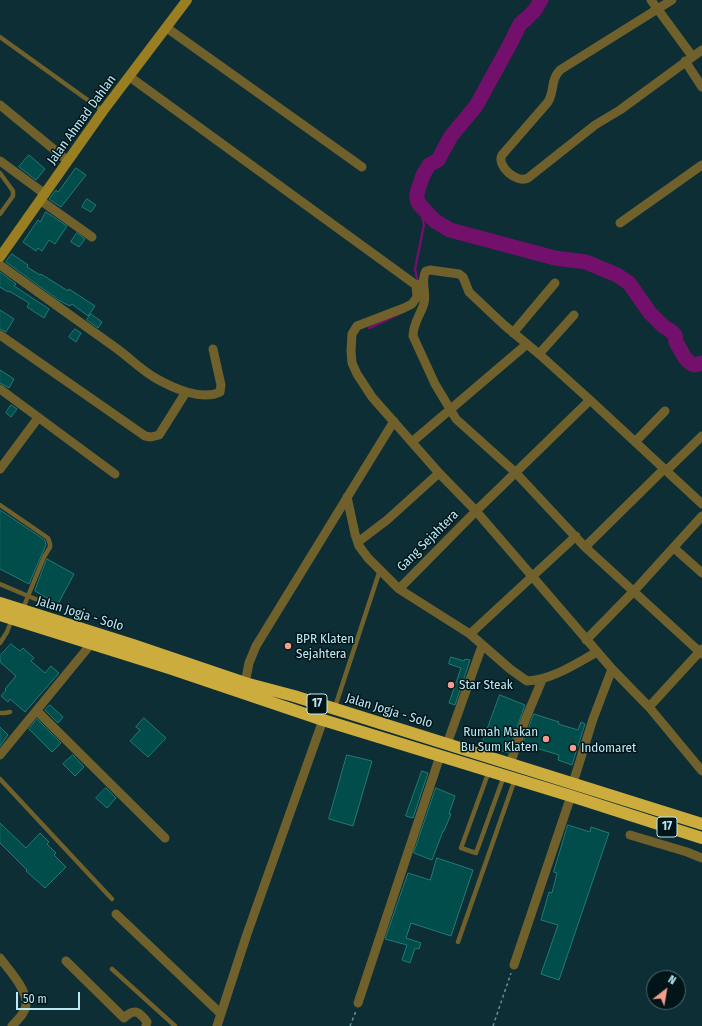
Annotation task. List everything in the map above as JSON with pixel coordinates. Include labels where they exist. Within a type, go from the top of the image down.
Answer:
[{"type":"highway","name":"Jalan Jogja - Solo","points":[[0,603],[17,613],[91,644],[169,668],[324,720],[631,815]]},
{"type":"highway","name":"Jalan Jogja - Solo","points":[[0,615],[17,613],[133,645],[245,683],[335,709],[702,824]]},
{"type":"highway","points":[[631,815],[635,803]]},
{"type":"highway","name":"17","points":[[631,815],[702,838]]},
{"type":"street","name":"Jalan Ahmad Dahlan","points":[[2,251],[187,0]]},
{"type":"street","points":[[651,0],[689,59],[702,87]]},
{"type":"street","points":[[672,0],[560,70],[554,78],[551,97],[548,102],[502,155],[500,158],[501,164],[516,178],[520,180],[528,178],[596,125],[620,110],[702,50]]},
{"type":"street","points":[[167,28],[362,167]]},
{"type":"street","points":[[130,77],[420,284],[425,301],[413,328],[413,336],[435,384],[456,419],[515,472],[585,547],[701,652],[649,707]]},
{"type":"street","points":[[0,105],[68,161]]},
{"type":"street","points":[[620,223],[702,165]]},
{"type":"street","points":[[2,171],[42,197],[92,238]]},
{"type":"street","points":[[0,265],[120,351],[156,379],[186,392],[205,395],[220,392],[220,385],[212,349]]},
{"type":"street","points":[[702,504],[590,400],[539,354],[513,333],[469,292],[464,277],[459,274],[430,270],[426,271],[420,284],[417,297],[412,304],[388,315],[361,323],[352,334],[352,363],[356,374],[372,397],[439,473],[476,511],[586,640],[649,707],[702,771]]},
{"type":"street","points":[[513,333],[555,283]]},
{"type":"street","points":[[539,354],[574,315]]},
{"type":"street","points":[[0,335],[145,436],[152,437],[159,435],[186,392]]},
{"type":"street","points":[[412,442],[527,344]]},
{"type":"street","points":[[0,389],[115,474]]},
{"type":"street","name":"Gang Sejahtera","points":[[399,589],[515,472],[590,400]]},
{"type":"street","points":[[635,442],[665,411]]},
{"type":"street","points":[[0,469],[38,418]]},
{"type":"street","points":[[245,683],[249,663],[256,646],[394,421]]},
{"type":"street","points":[[585,547],[702,436]]},
{"type":"street","points":[[358,542],[387,520],[439,473]]},
{"type":"street","points":[[347,497],[359,546],[368,558],[399,589],[470,634],[482,646],[527,681],[542,680],[597,652]]},
{"type":"street","points":[[586,640],[634,591],[702,516]]},
{"type":"street","points":[[470,634],[576,536]]},
{"type":"street","points":[[674,548],[702,574]]},
{"type":"street","points":[[0,755],[91,644]]},
{"type":"street","points":[[447,744],[482,646]]},
{"type":"street","points":[[573,783],[593,719],[612,669]]},
{"type":"street","points":[[510,764],[526,718],[542,680]]},
{"type":"street","points":[[37,711],[165,838]]},
{"type":"street","points":[[217,1026],[247,934],[324,720]]},
{"type":"street","points":[[358,1003],[440,756]]},
{"type":"street","points":[[514,965],[571,796]]},
{"type":"street","points":[[630,835],[702,858]]},
{"type":"street","points":[[116,914],[221,1014]]},
{"type":"street","points":[[0,958],[18,980],[26,1005],[22,1014],[12,1026]]},
{"type":"street","points":[[66,961],[122,1022],[128,1014],[135,1011],[141,1014],[147,1022],[146,1026]]},
{"type":"lane","points":[[0,37],[103,112]]},
{"type":"lane","points":[[0,214],[13,196],[14,191],[2,171]]},
{"type":"lane","points":[[0,505],[46,535],[50,541],[50,547],[44,557],[28,596],[0,643]]},
{"type":"lane","points":[[335,709],[380,570]]},
{"type":"lane","points":[[0,584],[48,604]]},
{"type":"lane","points":[[0,713],[10,712]]},
{"type":"lane","points":[[489,771],[461,848],[476,853],[509,777]]},
{"type":"lane","points":[[458,942],[509,777]]},
{"type":"lane","points":[[0,779],[112,899]]},
{"type":"lane","points":[[112,969],[175,1026]]},
{"type":"path","points":[[493,1026],[514,965]]},
{"type":"path","points":[[350,1026],[358,1003]]},
{"type":"building","points":[[29,155],[45,169],[36,180],[19,167]]},
{"type":"building","points":[[76,168],[86,175],[61,207],[49,199],[56,190],[58,192]]},
{"type":"building","points":[[87,199],[96,205],[91,212],[82,207]]},
{"type":"building","points":[[46,212],[67,226],[55,244],[49,240],[42,251],[38,248],[36,251],[23,242],[38,220],[40,222]]},
{"type":"building","points":[[77,233],[85,239],[79,247],[71,242]]},
{"type":"building","points":[[12,254],[28,265],[27,267],[68,291],[69,289],[95,306],[88,316],[72,304],[70,306],[60,301],[6,262]]},
{"type":"building","points":[[0,272],[16,284],[14,286],[49,309],[44,318],[27,307],[29,303],[0,287]]},
{"type":"building","points":[[0,310],[14,319],[6,332],[0,329]]},
{"type":"building","points":[[91,314],[102,322],[98,328],[87,320]]},
{"type":"building","points":[[75,329],[81,333],[76,342],[69,337]]},
{"type":"building","points":[[0,370],[14,379],[9,388],[0,383]]},
{"type":"building","points":[[11,405],[17,409],[11,417],[6,413]]},
{"type":"building","points":[[0,510],[45,540],[46,545],[29,584],[0,569]]},
{"type":"building","points":[[47,559],[74,574],[58,604],[35,591]]},
{"type":"building","points":[[11,644],[20,651],[23,648],[34,658],[31,661],[45,673],[51,666],[59,673],[25,712],[10,699],[8,702],[1,696],[16,676],[0,662],[0,656]]},
{"type":"building","points":[[451,657],[464,661],[465,659],[470,660],[455,705],[449,703],[461,668],[449,664]]},
{"type":"building","points":[[500,695],[525,705],[508,753],[482,744]]},
{"type":"building","points":[[50,705],[63,717],[58,723],[45,710]]},
{"type":"building","points":[[534,714],[578,730],[581,722],[585,724],[572,765],[558,760],[559,755],[523,744]]},
{"type":"building","points":[[144,718],[166,738],[148,757],[130,741],[140,730],[136,727]]},
{"type":"building","points":[[37,719],[61,743],[52,752],[29,729]]},
{"type":"building","points":[[0,727],[8,735],[0,746]]},
{"type":"building","points":[[73,755],[84,767],[75,776],[63,764]]},
{"type":"building","points":[[347,755],[372,761],[353,826],[329,819]]},
{"type":"building","points":[[422,771],[428,773],[413,818],[406,816]]},
{"type":"building","points":[[106,788],[116,798],[107,808],[96,798]]},
{"type":"building","points":[[436,788],[455,796],[449,814],[451,814],[432,860],[414,853]]},
{"type":"building","points":[[0,823],[26,848],[40,833],[49,842],[47,844],[56,853],[54,855],[66,867],[45,888],[26,871],[27,870],[0,843]]},
{"type":"building","points":[[568,825],[590,832],[591,827],[609,833],[559,980],[541,974],[558,925],[541,920],[549,892],[552,893],[557,873],[554,872]]},
{"type":"building","points":[[437,858],[473,870],[451,936],[411,923],[406,938],[421,943],[419,949],[415,948],[410,963],[402,960],[407,945],[385,939],[408,873],[430,880]]},
{"type":"waterway","points":[[541,0],[535,10],[520,24],[476,106],[451,136],[438,160],[429,165],[423,175],[417,193],[419,204],[435,221],[450,230],[555,258],[586,262],[617,275],[629,283],[650,313],[675,335],[676,342],[685,358],[690,363],[695,365],[702,363]]},
{"type":"waterway","points":[[418,283],[415,269],[424,225],[419,204]]},
{"type":"waterway","points":[[369,328],[399,314]]},
{"type":"place","name":"BPR Klaten Sejahtera","points":[[288,646]]},
{"type":"place","name":"Star Steak","points":[[451,685]]},
{"type":"place","name":"Rumah Makan Bu Sum Klaten","points":[[546,739]]},
{"type":"place","name":"Indomaret","points":[[573,748]]}]
